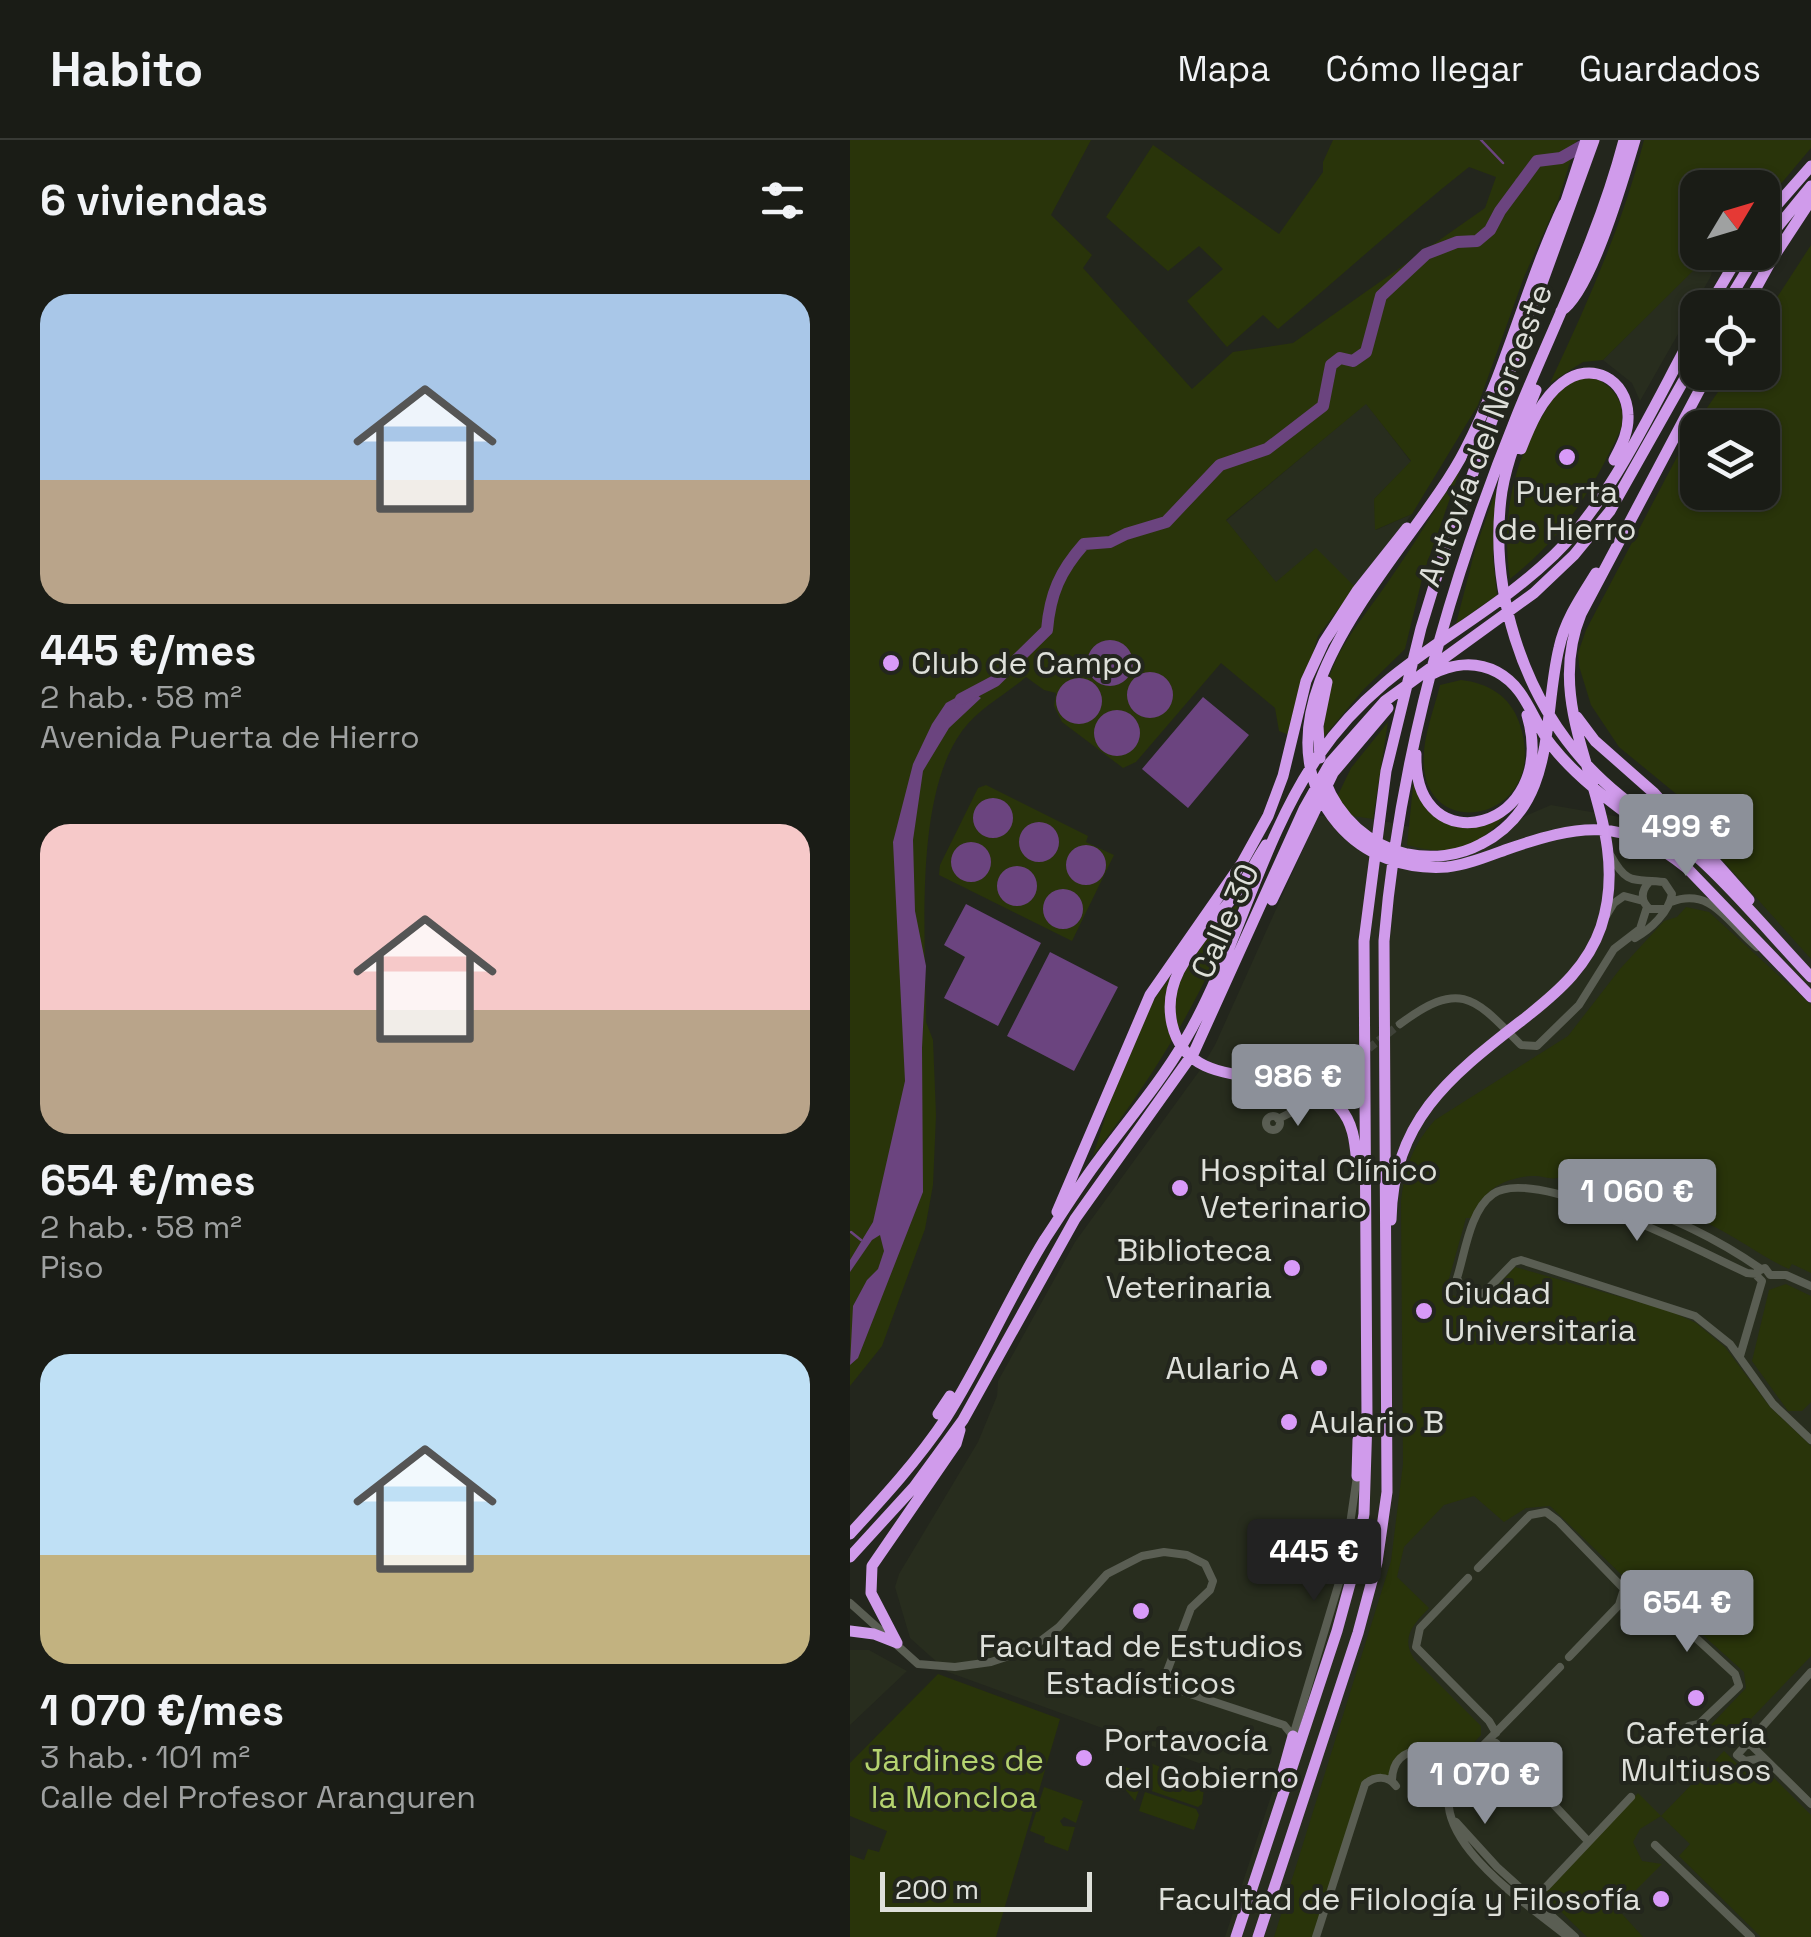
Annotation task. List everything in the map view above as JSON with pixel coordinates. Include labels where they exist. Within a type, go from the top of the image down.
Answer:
[{"type":"highway","name":"Autovía del Noroeste","points":[[1568,206],[1586,140]]},
{"type":"highway","name":"Autovía del Noroeste","points":[[1365,1236],[1363,991],[1369,885],[1399,716],[1421,628],[1468,480],[1594,140]]},
{"type":"highway","name":"Autovía del Noroeste","points":[[1385,1324],[1383,991],[1389,880],[1404,782],[1446,615],[1481,507],[1561,311],[1602,224],[1624,140]]},
{"type":"highway","points":[[1602,224],[1635,140]]},
{"type":"highway","points":[[1780,201],[1811,166]]},
{"type":"highway","points":[[1780,224],[1811,186]]},
{"type":"highway","points":[[1755,290],[1811,200]]},
{"type":"highway","points":[[1568,206],[1482,416],[1450,477],[1387,569],[1339,652],[1314,721],[1309,753],[1312,771],[1331,814],[1354,840],[1394,862],[1427,868],[1452,866],[1570,830],[1599,828],[1630,835],[1667,852],[1706,886],[1811,994]]},
{"type":"highway","points":[[1552,333],[1542,375],[1508,465],[1501,516],[1501,563],[1515,639],[1540,699],[1566,742],[1604,782],[1708,866],[1811,974]]},
{"type":"highway","name":"Calle 30","points":[[981,1358],[1042,1244],[1184,1042],[1216,979],[1286,811],[1319,754],[1371,693],[1402,666],[1524,582],[1554,555],[1588,515],[1680,356]]},
{"type":"highway","points":[[1501,516],[1519,453],[1546,401],[1564,380],[1594,372],[1608,377],[1620,388],[1627,404],[1628,422],[1625,437],[1588,515]]},
{"type":"highway","points":[[1042,1244],[1150,995],[1242,863],[1268,816],[1306,681],[1324,642],[1357,591],[1446,475],[1492,388]]},
{"type":"highway","name":"Calle 30","points":[[850,1557],[914,1487],[963,1420],[1075,1219],[1194,1052],[1304,810],[1330,763],[1384,700],[1534,592],[1574,555],[1610,511],[1680,388]]},
{"type":"highway","points":[[1260,1937],[1358,1633],[1377,1562],[1386,1492],[1385,1324],[1391,1293],[1392,1200],[1407,1140],[1434,1095],[1574,975],[1600,929],[1610,892],[1611,856],[1569,698],[1568,658],[1575,629],[1699,390]]},
{"type":"highway","points":[[1314,721],[1325,780],[1333,798],[1352,824],[1369,838],[1404,853],[1432,856],[1478,846],[1506,828],[1532,791],[1548,744],[1558,649],[1572,613],[1644,494]]},
{"type":"highway","points":[[1212,1019],[1222,1009],[1333,774],[1383,712],[1430,675],[1471,664],[1495,671],[1520,691],[1552,746],[1577,772],[1707,878],[1811,994]]},
{"type":"highway","points":[[1333,774],[1385,716],[1420,687],[1446,673],[1480,671],[1513,692],[1528,716],[1532,759],[1515,801],[1504,812],[1474,824],[1454,821],[1436,810],[1417,775],[1417,730]]},
{"type":"highway","points":[[1569,698],[1586,732],[1654,792],[1811,974]]},
{"type":"highway","points":[[1236,1937],[1337,1631],[1354,1569],[1365,1503],[1365,1236],[1352,1128],[1339,1106],[1307,1085],[1223,1073],[1191,1055],[1174,1032],[1170,1002],[1179,971],[1236,893],[1286,811]]},
{"type":"highway","points":[[938,1414],[981,1358]]},
{"type":"highway","points":[[850,1534],[924,1450],[981,1358]]},
{"type":"highway","points":[[1358,1476],[1358,1440],[1367,1418]]},
{"type":"highway","points":[[897,1643],[871,1592],[872,1566],[956,1444],[963,1420]]},
{"type":"highway","points":[[850,1631],[897,1643]]},
{"type":"highway","points":[[1285,1786],[1283,1774],[1292,1736]]},
{"type":"street","points":[[1608,958],[1648,930],[1668,905],[1670,887],[1656,880],[1627,878],[1611,856]]},
{"type":"street","points":[[1400,1024],[1435,1001],[1457,998],[1488,1010],[1521,1045],[1537,1046],[1579,1005],[1622,942],[1640,929],[1645,904],[1642,894],[1649,882]]},
{"type":"street","points":[[1600,929],[1618,898],[1631,896],[1658,911],[1687,896],[1701,898],[1783,968]]},
{"type":"street","points":[[1278,1119],[1350,1063]]},
{"type":"street","points":[[1811,1286],[1792,1277],[1747,1272],[1602,1207],[1517,1186],[1490,1195],[1478,1212],[1457,1278],[1462,1290],[1482,1294],[1514,1262],[1526,1261],[1685,1311],[1715,1331],[1740,1356],[1784,1417],[1811,1440]]},
{"type":"street","points":[[1620,1199],[1687,1224],[1734,1249],[1763,1274]]},
{"type":"street","points":[[1740,1356],[1763,1274]]},
{"type":"street","points":[[1292,1736],[1344,1566],[1358,1476]]},
{"type":"street","points":[[1478,1568],[1530,1515],[1546,1512],[1624,1590],[1646,1592],[1736,1674],[1739,1686],[1700,1724],[1690,1726]]},
{"type":"street","points":[[871,1592],[852,1605],[918,1664],[938,1668],[1004,1659],[1030,1648],[1050,1635],[1117,1567],[1154,1554],[1186,1555],[1205,1564],[1213,1581],[1210,1590],[1191,1608],[1164,1682],[1168,1687],[1284,1725],[1292,1736]]},
{"type":"street","points":[[1468,1578],[1420,1628],[1416,1647],[1489,1721],[1496,1738],[1588,1840]]},
{"type":"street","points":[[1569,1658],[1619,1606],[1624,1590]]},
{"type":"street","points":[[1560,1667],[1496,1738],[1459,1770],[1449,1785],[1447,1806],[1496,1867],[1572,1937]]},
{"type":"street","points":[[1764,1758],[1746,1761],[1737,1755],[1811,1672]]},
{"type":"street","points":[[1284,1725],[1299,1718]]},
{"type":"street","points":[[1749,1743],[1811,1804]]},
{"type":"street","points":[[1316,1937],[1365,1784],[1378,1778],[1394,1783],[1392,1772],[1398,1760],[1416,1750],[1434,1756],[1449,1785]]},
{"type":"street","points":[[1546,1887],[1631,1796]]},
{"type":"street","points":[[1655,1845],[1751,1937]]},
{"type":"shaded area","points":[[1693,270],[1712,270],[1703,290],[1680,290],[1680,331],[1640,401],[1632,383],[1603,360]]},
{"type":"shaded area","points":[[1366,403],[1411,462],[1374,499],[1376,530],[1412,514],[1355,587],[1276,583],[1226,521]]},
{"type":"shaded area","points":[[1110,640],[1126,647],[1133,663],[1126,679],[1110,686],[1094,679],[1087,663],[1094,647]]},
{"type":"shaded area","points":[[1150,672],[1166,679],[1173,695],[1166,711],[1150,718],[1134,711],[1127,695],[1134,679]]},
{"type":"shaded area","points":[[1079,678],[1095,685],[1102,701],[1095,717],[1079,724],[1063,717],[1056,701],[1063,685]]},
{"type":"shaded area","points":[[970,690],[981,698],[949,728],[923,771],[913,840],[915,911],[926,966],[923,1192],[858,1358],[850,1365],[853,1306],[878,1269],[884,1251],[880,1235],[872,1240],[850,1272],[850,1260],[873,1222],[905,1081],[893,842],[913,764],[932,724],[946,703]]},
{"type":"shaded area","points":[[1203,697],[1249,735],[1188,808],[1142,769]]},
{"type":"shaded area","points":[[1117,710],[1133,717],[1140,733],[1133,749],[1117,756],[1101,749],[1094,733],[1101,717]]},
{"type":"shaded area","points":[[993,798],[1007,804],[1013,818],[1007,832],[993,838],[979,832],[973,818],[979,804]]},
{"type":"shaded area","name":"Ciudad Universitaria","points":[[1551,805],[1620,817],[1693,806],[1811,871],[1811,1937],[1225,1937],[1273,1790],[948,1672],[910,1638],[895,1587],[978,1442],[997,1396],[998,1381],[1075,1242],[1215,1045],[1318,816],[1357,815],[1458,838],[1495,829]]},
{"type":"shaded area","points":[[1039,822],[1053,828],[1059,842],[1053,856],[1039,862],[1025,856],[1019,842],[1025,828]]},
{"type":"shaded area","points":[[971,842],[985,848],[991,862],[985,876],[971,882],[957,876],[951,862],[957,848]]},
{"type":"shaded area","points":[[1086,845],[1100,851],[1106,865],[1100,879],[1086,885],[1072,879],[1066,865],[1072,851]]},
{"type":"shaded area","points":[[1017,866],[1031,872],[1037,886],[1031,900],[1017,906],[1003,900],[997,886],[1003,872]]},
{"type":"shaded area","points":[[1063,889],[1077,895],[1083,909],[1077,923],[1063,929],[1049,923],[1043,909],[1049,895]]},
{"type":"shaded area","points":[[966,904],[1041,943],[998,1026],[944,998],[965,957],[944,945]]},
{"type":"shaded area","points":[[1050,952],[1118,987],[1074,1071],[1007,1036]]},
{"type":"shaded area","points":[[850,1650],[869,1650],[907,1671],[850,1725]]},
{"type":"green space","points":[[850,140],[1091,140],[1051,215],[1092,255],[1083,268],[1192,389],[1233,352],[1293,343],[1485,208],[1496,177],[1469,167],[1278,329],[1263,315],[1227,347],[1187,301],[1223,269],[1199,246],[1168,271],[1106,217],[1153,145],[1279,234],[1323,172],[1333,140],[1577,140],[1558,201],[1524,277],[1478,405],[1412,514],[1375,530],[1374,499],[1411,461],[1366,404],[1226,520],[1276,582],[1316,548],[1355,587],[1318,636],[1289,735],[1279,731],[1275,708],[1221,663],[1136,762],[1123,768],[1062,722],[1054,706],[1056,693],[1026,677],[984,708],[962,731],[946,760],[936,794],[926,871],[926,1022],[933,1040],[936,1115],[933,1185],[925,1229],[882,1346],[850,1386]]},
{"type":"green space","points":[[1644,140],[1811,140],[1811,148],[1780,185],[1780,170],[1680,170],[1680,270],[1694,270],[1603,360],[1583,362],[1550,383],[1615,233]]},
{"type":"green space","points":[[1811,245],[1811,959],[1666,797],[1686,802],[1619,747],[1591,705],[1579,666],[1578,653],[1586,630],[1680,451],[1680,510],[1780,510],[1780,410],[1706,410],[1719,390],[1780,390],[1780,293]]},
{"type":"green space","points":[[1591,376],[1617,396],[1622,411],[1621,429],[1575,511],[1546,546],[1510,579],[1508,514],[1524,452],[1558,392],[1569,383]]},
{"type":"green space","points":[[1461,467],[1423,575],[1405,649],[1364,689],[1322,739],[1326,689],[1340,652]]},
{"type":"green space","points":[[1496,490],[1493,558],[1497,595],[1456,624],[1475,550]]},
{"type":"green space","points":[[1461,680],[1480,684],[1504,698],[1519,722],[1525,754],[1519,780],[1506,799],[1487,810],[1466,812],[1447,807],[1431,792],[1424,768],[1426,736],[1440,685]]},
{"type":"green space","points":[[1388,722],[1373,819],[1347,815],[1337,797],[1351,768]]},
{"type":"green space","points":[[1414,777],[1452,824],[1513,806],[1491,831],[1467,845],[1440,850],[1407,845]]},
{"type":"green space","points":[[986,785],[1088,836],[1086,842],[1114,855],[1072,941],[939,875],[940,865],[978,788]]},
{"type":"green space","points":[[1240,901],[1210,971],[1176,1034],[1093,1156],[1143,1019],[1163,986]]},
{"type":"green space","points":[[1686,907],[1709,912],[1811,1005],[1811,1273],[1792,1264],[1789,1269],[1679,1211],[1569,1173],[1555,1178],[1532,1176],[1512,1180],[1487,1193],[1471,1218],[1466,1218],[1445,1293],[1475,1302],[1477,1298],[1485,1300],[1515,1267],[1670,1311],[1696,1323],[1725,1347],[1770,1407],[1811,1446],[1811,1656],[1724,1747],[1707,1729],[1746,1688],[1744,1672],[1644,1582],[1627,1580],[1550,1506],[1526,1508],[1504,1522],[1474,1496],[1444,1505],[1404,1547],[1397,1577],[1429,1608],[1409,1637],[1414,1659],[1481,1726],[1481,1735],[1449,1770],[1426,1752],[1403,1752],[1389,1777],[1372,1775],[1363,1782],[1312,1937],[1274,1937],[1391,1561],[1403,1464],[1401,1202],[1411,1158],[1435,1120],[1568,1036],[1620,969],[1664,921],[1677,917]]},
{"type":"green space","points":[[1786,1284],[1811,1296],[1811,1402],[1802,1411],[1788,1411],[1752,1361],[1769,1290]]},
{"type":"green space","name":"Jardines de la Moncloa","points":[[938,1674],[1060,1719],[996,1937],[850,1937],[850,1855],[864,1860],[868,1849],[879,1852],[887,1831],[850,1816],[850,1763]]},
{"type":"green space","points":[[1724,1751],[1755,1781],[1766,1770],[1811,1815],[1811,1937],[1761,1937],[1679,1856],[1690,1844],[1661,1816]]},
{"type":"green space","points":[[1148,1762],[1168,1770],[1166,1776],[1204,1789],[1202,1804],[1198,1807],[1140,1787],[1135,1801],[1112,1774],[1113,1770],[1122,1766],[1144,1773]]},
{"type":"green space","points":[[1044,1787],[1083,1801],[1076,1823],[1064,1817],[1060,1821],[1063,1826],[1075,1827],[1068,1851],[1044,1842],[1045,1837],[1030,1831]]},
{"type":"green space","points":[[1145,1792],[1196,1809],[1199,1815],[1194,1830],[1139,1811]]},
{"type":"green space","points":[[1638,1793],[1661,1816],[1640,1829],[1633,1842],[1642,1861],[1662,1864],[1624,1902],[1620,1899],[1614,1905],[1643,1937],[1587,1937],[1544,1895]]},
{"type":"waterway","points":[[1481,140],[1503,163]]},
{"type":"waterway","points":[[961,699],[995,681],[1047,630],[1058,584],[1084,544],[1110,542],[1166,522],[1220,465],[1267,449],[1323,406],[1331,365],[1340,358],[1353,361],[1366,352],[1381,296],[1426,254],[1457,242],[1477,241],[1490,230],[1537,161],[1561,158],[1589,142]]},
{"type":"waterway","points":[[1517,180],[1519,185]]},
{"type":"waterway","points":[[851,1232],[861,1240]]},
{"type":"tunnel","points":[[1350,1063],[1400,1024]]},
{"type":"place","name":"Puerta de Hierro","points":[[1567,457]]},
{"type":"place","name":"Club de Campo","points":[[891,663]]},
{"type":"place","name":"Hospital Clínico Veterinario","points":[[1180,1188]]},
{"type":"place","name":"Biblioteca Veterinaria","points":[[1292,1268]]},
{"type":"place","name":"Ciudad Universitaria","points":[[1424,1311]]},
{"type":"place","name":"Aulario A","points":[[1319,1368]]},
{"type":"place","name":"Aulario B","points":[[1289,1422]]},
{"type":"place","name":"Facultad de Estudios Estadísticos","points":[[1141,1611]]},
{"type":"place","name":"Cafetería Multiusos","points":[[1696,1698]]},
{"type":"place","name":"Portavocía del Gobierno","points":[[1084,1758]]},
{"type":"place","name":"Facultad de Filología y Filosofía","points":[[1661,1899]]}]
